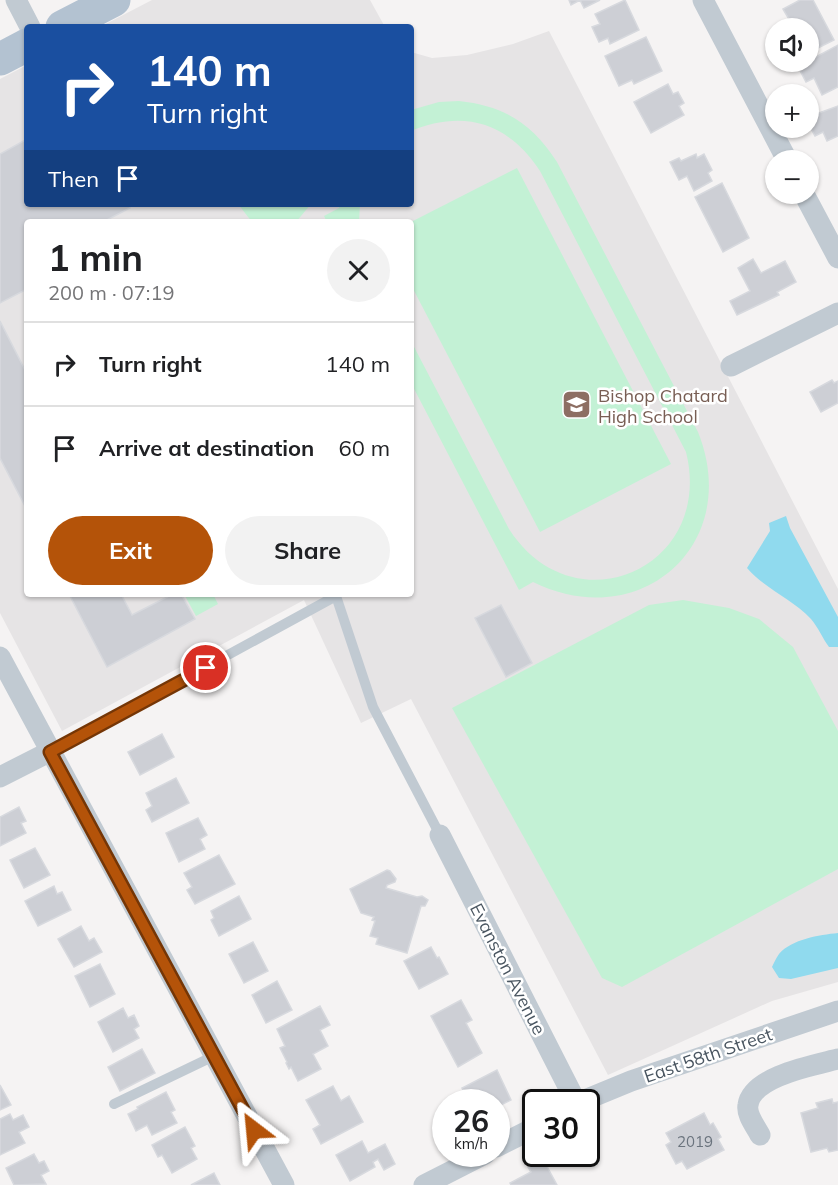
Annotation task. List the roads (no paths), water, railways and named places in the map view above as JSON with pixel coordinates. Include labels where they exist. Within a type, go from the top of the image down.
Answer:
[{"type":"main road","points":[[68,24],[114,0]]},
{"type":"main road","points":[[0,59],[24,47]]},
{"type":"street","points":[[16,0],[28,24]]},
{"type":"street","points":[[703,0],[782,150]]},
{"type":"street","points":[[809,204],[838,258]]},
{"type":"street","points":[[731,366],[838,313]]},
{"type":"street","points":[[0,657],[284,1185]]},
{"type":"street","points":[[0,777],[50,752]]},
{"type":"street","name":"Evanston Avenue","points":[[440,834],[571,1089]]},
{"type":"street","name":"East 58th Street","points":[[600,1093],[838,1011]]},
{"type":"street","points":[[760,1135],[748,1110],[749,1101],[756,1092],[780,1076],[838,1059]]},
{"type":"street","points":[[424,1185],[459,1167]]},
{"type":"lane","points":[[50,752],[334,597]]},
{"type":"lane","points":[[336,597],[373,707],[440,834]]},
{"type":"lane","points":[[114,1104],[214,1056]]},
{"type":"water","points":[[786,516],[790,528],[838,617],[838,647],[829,647],[811,619],[747,568],[770,531],[769,523]]},
{"type":"water","points":[[838,933],[838,968],[791,979],[779,978],[772,967],[784,949],[798,941]]},
{"type":"place","name":"Bishop Chatard High School","points":[[577,405]]}]
